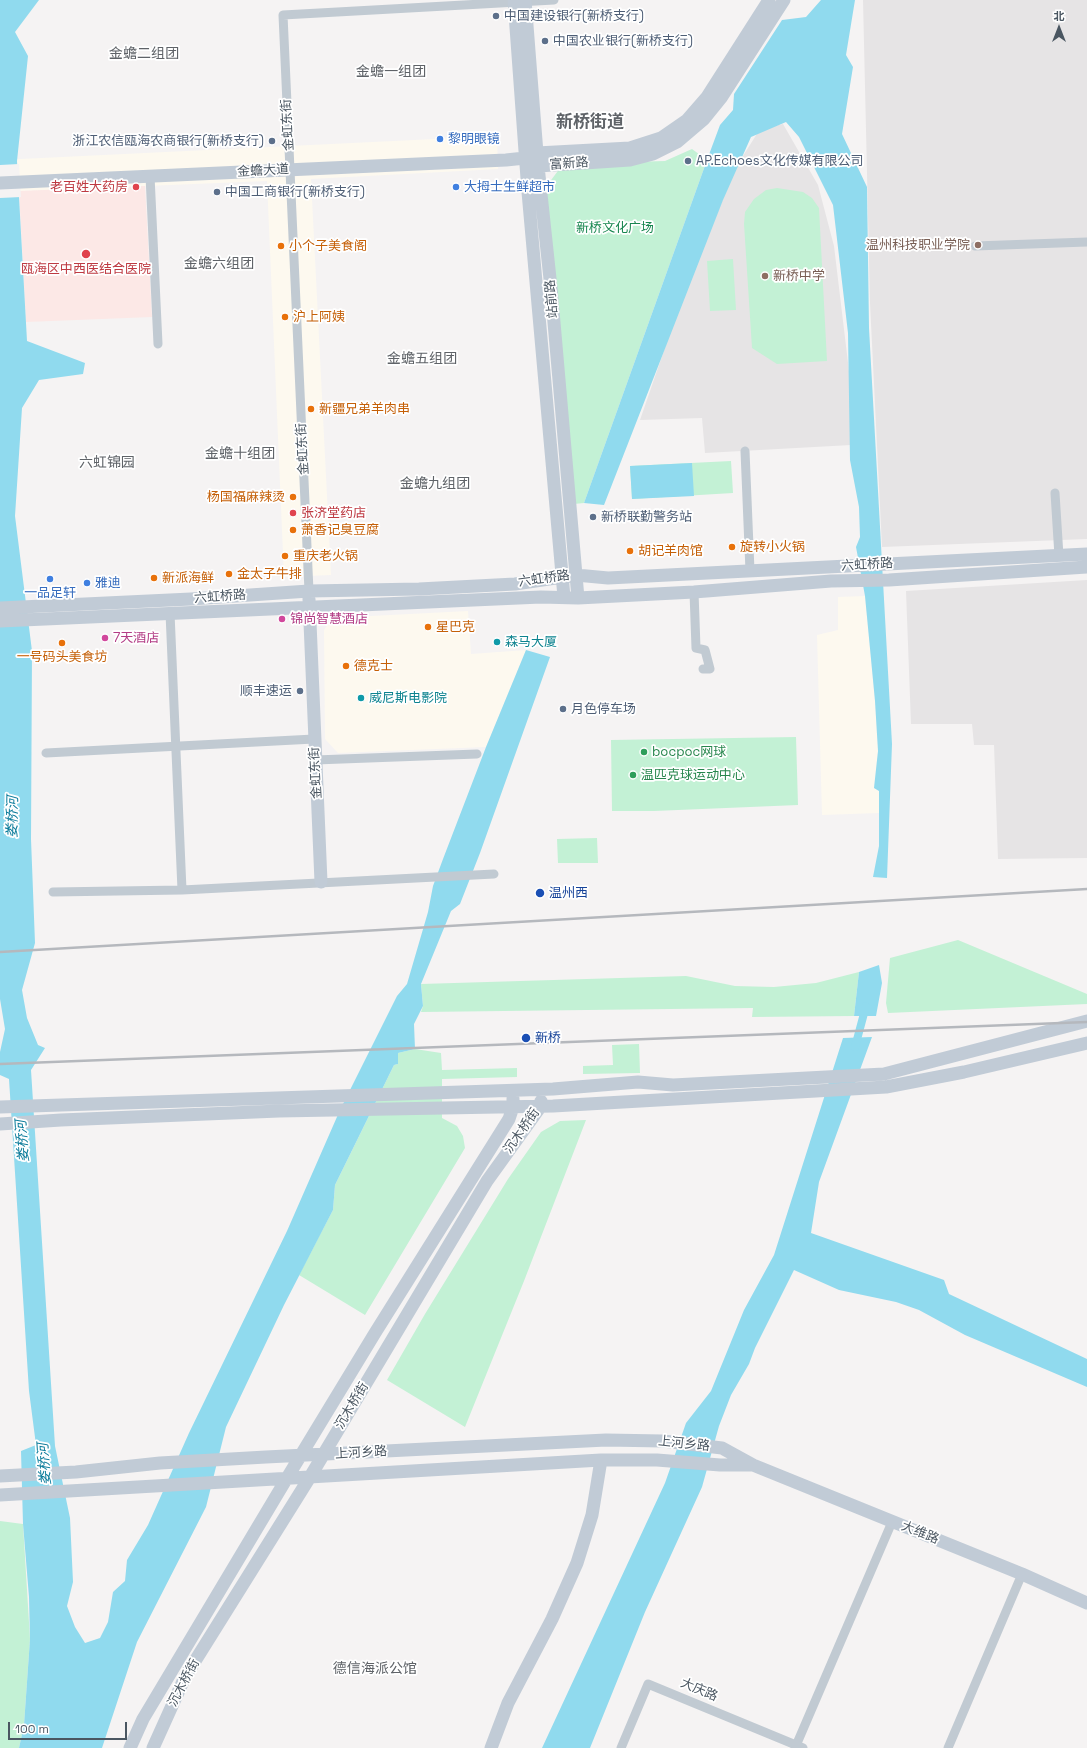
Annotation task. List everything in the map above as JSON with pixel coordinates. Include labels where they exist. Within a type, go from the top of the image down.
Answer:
[{"type":"street","points":[[421,4],[554,0]]},
{"type":"street","name":"富新路","points":[[534,159],[630,148],[661,138],[687,120],[707,97],[769,0]]},
{"type":"street","name":"富新路","points":[[534,159],[630,160],[653,154],[677,142],[704,119],[721,98],[784,0]]},
{"type":"street","name":"站前路","points":[[520,1],[534,159],[564,597]]},
{"type":"street","name":"金虹东街","points":[[321,882],[283,16],[421,4]]},
{"type":"street","name":"站前路","points":[[534,159],[551,288],[578,598]]},
{"type":"street","name":"金蟾大道","points":[[0,183],[534,159]]},
{"type":"street","points":[[150,176],[158,344]]},
{"type":"street","points":[[974,246],[1087,242]]},
{"type":"street","points":[[745,451],[750,572]]},
{"type":"street","points":[[1055,493],[1059,556]]},
{"type":"street","name":"六虹桥路","points":[[0,608],[309,591],[419,589],[515,584],[576,575],[608,578],[1087,554]]},
{"type":"street","name":"六虹桥路","points":[[0,621],[309,606],[564,597],[578,598],[694,592],[857,580],[889,580],[1087,568]]},
{"type":"street","points":[[694,592],[696,648],[705,650],[710,669],[703,669]]},
{"type":"street","points":[[170,613],[182,890]]},
{"type":"street","points":[[46,752],[314,739]]},
{"type":"street","points":[[315,760],[477,754]]},
{"type":"street","points":[[53,892],[182,890],[494,874]]},
{"type":"street","points":[[0,1108],[541,1089],[638,1082],[673,1085],[884,1074],[1087,1021]]},
{"type":"street","points":[[0,1124],[280,1111],[541,1106],[886,1087],[964,1072],[1087,1043]]},
{"type":"street","name":"沉木桥街","points":[[153,1748],[185,1677],[310,1477],[487,1181],[541,1106],[541,1089]]},
{"type":"street","name":"沉木桥街","points":[[130,1748],[143,1719],[287,1478],[375,1333],[509,1119],[513,1106],[513,1090]]},
{"type":"street","name":"上河乡路","points":[[5,1476],[76,1472],[160,1463],[606,1440],[663,1441],[722,1448]]},
{"type":"street","name":"大维路","points":[[722,1448],[753,1465],[1022,1574],[1087,1603]]},
{"type":"street","points":[[491,1748],[508,1703],[552,1619],[577,1563],[592,1515],[601,1460]]},
{"type":"street","name":"上河乡路","points":[[6,1495],[601,1460],[657,1460],[720,1465]]},
{"type":"street","name":"大维路","points":[[720,1465],[753,1465]]},
{"type":"street","points":[[798,1747],[892,1522]]},
{"type":"street","points":[[948,1748],[1022,1574]]},
{"type":"street","name":"大庆路","points":[[621,1748],[648,1684],[798,1747]]},
{"type":"shaded area","name":"温州科技职业学院","points":[[863,0],[1087,0],[1087,539],[882,547],[870,303]]},
{"type":"shaded area","name":"新桥中学","points":[[783,124],[818,185],[834,246],[849,371],[851,445],[705,453],[702,418],[640,420],[679,307],[736,167],[760,129]]},
{"type":"shaded area","points":[[497,136],[498,169],[311,179],[331,575],[284,577],[267,181],[0,192],[0,160]]},
{"type":"shaded area","name":"瓯海区中西医结合医院","points":[[145,186],[152,317],[26,322],[19,191]]},
{"type":"shaded area","points":[[1087,580],[1087,858],[998,859],[994,745],[974,745],[972,724],[911,724],[906,591]]},
{"type":"shaded area","points":[[865,596],[878,751],[874,788],[879,791],[879,813],[822,815],[817,635],[838,630],[838,597]]},
{"type":"shaded area","points":[[468,611],[471,654],[526,650],[486,747],[338,753],[325,739],[324,630],[332,618]]},
{"type":"green space","name":"新桥文化广场","points":[[692,149],[707,160],[584,503],[574,504],[546,187],[563,164],[665,161]]},
{"type":"green space","points":[[777,188],[803,192],[812,198],[819,208],[827,361],[777,364],[752,348],[744,224],[745,212],[754,199],[766,190]]},
{"type":"green space","points":[[733,259],[736,310],[710,311],[707,261]]},
{"type":"green space","points":[[731,461],[733,493],[632,499],[630,466]]},
{"type":"green space","points":[[796,737],[798,805],[654,811],[612,811],[611,740]]},
{"type":"green space","points":[[597,838],[598,863],[558,863],[557,839]]},
{"type":"green space","points":[[958,940],[1087,994],[1087,1004],[888,1013],[886,1003],[890,958]]},
{"type":"green space","points":[[859,972],[854,1016],[752,1017],[753,1008],[421,1012],[423,1006],[421,984],[686,976],[735,986],[774,987],[816,983]]},
{"type":"green space","points":[[639,1044],[640,1073],[583,1074],[583,1066],[613,1065],[612,1045]]},
{"type":"green space","points":[[415,1049],[441,1053],[442,1070],[517,1068],[517,1077],[442,1079],[442,1118],[457,1126],[463,1136],[465,1148],[365,1315],[299,1275],[333,1210],[335,1185],[394,1065],[398,1064],[398,1053]]},
{"type":"green space","points":[[586,1120],[524,1281],[465,1427],[387,1380],[425,1314],[508,1179],[541,1132],[560,1121]]},
{"type":"green space","points":[[0,1521],[23,1524],[30,1639],[24,1725],[19,1748],[0,1748]]},
{"type":"water","name":"娄桥河","points":[[0,0],[39,0],[15,32],[28,56],[17,161],[27,341],[85,363],[83,374],[39,380],[22,408],[15,516],[32,651],[31,839],[35,943],[22,990],[27,1018],[38,1045],[45,1048],[31,1070],[55,1446],[70,1518],[73,1582],[67,1606],[75,1627],[85,1643],[100,1638],[108,1622],[113,1592],[125,1581],[127,1560],[148,1525],[189,1433],[287,1231],[340,1110],[397,996],[407,984],[428,912],[433,886],[486,747],[526,650],[550,657],[480,853],[460,904],[451,911],[421,984],[423,1006],[414,1024],[415,1049],[398,1053],[398,1064],[394,1065],[335,1185],[333,1210],[284,1305],[226,1427],[206,1507],[137,1642],[102,1748],[19,1748],[24,1725],[30,1639],[29,1597],[23,1524],[21,1451],[36,1445],[29,1391],[9,1079],[0,1075],[0,1052],[5,1029],[0,999]]},
{"type":"water","points":[[821,0],[855,0],[846,55],[853,67],[842,134],[867,187],[869,328],[892,744],[887,878],[873,877],[879,846],[879,791],[874,788],[878,751],[865,596],[856,547],[860,537],[859,507],[850,460],[848,333],[833,205],[799,137],[786,122],[751,137],[723,200],[604,505],[584,503],[720,125],[733,110],[734,94],[782,20],[806,17]]},
{"type":"water","points":[[692,463],[694,496],[632,499],[630,466]]},
{"type":"water","points":[[879,965],[882,983],[876,1016],[854,1016],[859,972]]},
{"type":"water","points":[[872,1037],[819,1182],[811,1233],[944,1280],[949,1294],[1087,1359],[1087,1387],[965,1335],[919,1310],[896,1302],[839,1290],[794,1270],[755,1348],[749,1364],[731,1395],[719,1426],[702,1487],[645,1612],[590,1748],[542,1748],[665,1483],[686,1423],[711,1391],[744,1310],[774,1255],[843,1038]]},
{"type":"pier","points":[[19,164],[21,197],[0,198],[0,165]]},
{"type":"waterway","points":[[855,1047],[866,1006]]},
{"type":"railway","points":[[0,952],[1087,889]]},
{"type":"railway","points":[[0,1064],[1087,1022]]},
{"type":"place","name":"中国建设银行(新桥支行)","points":[[496,16]]},
{"type":"place","name":"中国农业银行(新桥支行)","points":[[545,41]]},
{"type":"place","name":"黎明眼镜","points":[[440,139]]},
{"type":"place","name":"浙江农信瓯海农商银行(新桥支行)","points":[[272,141]]},
{"type":"place","name":"AP.Echoes文化传媒有限公司","points":[[688,161]]},
{"type":"place","name":"老百姓大药房","points":[[136,187]]},
{"type":"place","name":"大拇士生鲜超市","points":[[456,187]]},
{"type":"place","name":"中国工商银行(新桥支行)","points":[[217,192]]},
{"type":"place","name":"温州科技职业学院","points":[[978,245]]},
{"type":"place","name":"小个子美食阁","points":[[281,246]]},
{"type":"place","name":"瓯海区中西医结合医院","points":[[86,254]]},
{"type":"place","name":"新桥中学","points":[[765,276]]},
{"type":"place","name":"沪上阿姨","points":[[285,317]]},
{"type":"place","name":"新疆兄弟羊肉串","points":[[311,409]]},
{"type":"place","name":"杨国福麻辣烫","points":[[293,497]]},
{"type":"place","name":"张济堂药店","points":[[293,513]]},
{"type":"place","name":"新桥联勤警务站","points":[[593,517]]},
{"type":"place","name":"萧香记臭豆腐","points":[[293,530]]},
{"type":"place","name":"旋转小火锅","points":[[732,547]]},
{"type":"place","name":"胡记羊肉馆","points":[[630,551]]},
{"type":"place","name":"重庆老火锅","points":[[285,556]]},
{"type":"place","name":"金太子牛排","points":[[229,574]]},
{"type":"place","name":"新派海鲜","points":[[154,578]]},
{"type":"place","name":"一品足轩","points":[[50,579]]},
{"type":"place","name":"雅迪","points":[[87,583]]},
{"type":"place","name":"锦尚智慧酒店","points":[[282,619]]},
{"type":"place","name":"星巴克","points":[[428,627]]},
{"type":"place","name":"7天酒店","points":[[105,638]]},
{"type":"place","name":"森马大厦","points":[[497,642]]},
{"type":"place","name":"一号码头美食坊","points":[[62,643]]},
{"type":"place","name":"德克士","points":[[346,666]]},
{"type":"place","name":"顺丰速运","points":[[300,691]]},
{"type":"place","name":"威尼斯电影院","points":[[361,698]]},
{"type":"place","name":"月色停车场","points":[[563,709]]},
{"type":"place","name":"bocpoc网球","points":[[644,752]]},
{"type":"place","name":"温匹克球运动中心","points":[[633,775]]},
{"type":"place","name":"温州西","points":[[540,893]]},
{"type":"place","name":"新桥","points":[[526,1038]]},
{"type":"district","name":"金蟾二组团","points":[[144,54]]},
{"type":"district","name":"金蟾一组团","points":[[391,72]]},
{"type":"district","name":"新桥街道","points":[[590,122]]},
{"type":"district","name":"金蟾六组团","points":[[219,264]]},
{"type":"district","name":"金蟾五组团","points":[[422,359]]},
{"type":"district","name":"金蟾十组团","points":[[240,454]]},
{"type":"district","name":"六虹锦园","points":[[107,463]]},
{"type":"district","name":"金蟾九组团","points":[[435,484]]},
{"type":"district","name":"德信海派公馆","points":[[375,1669]]}]
